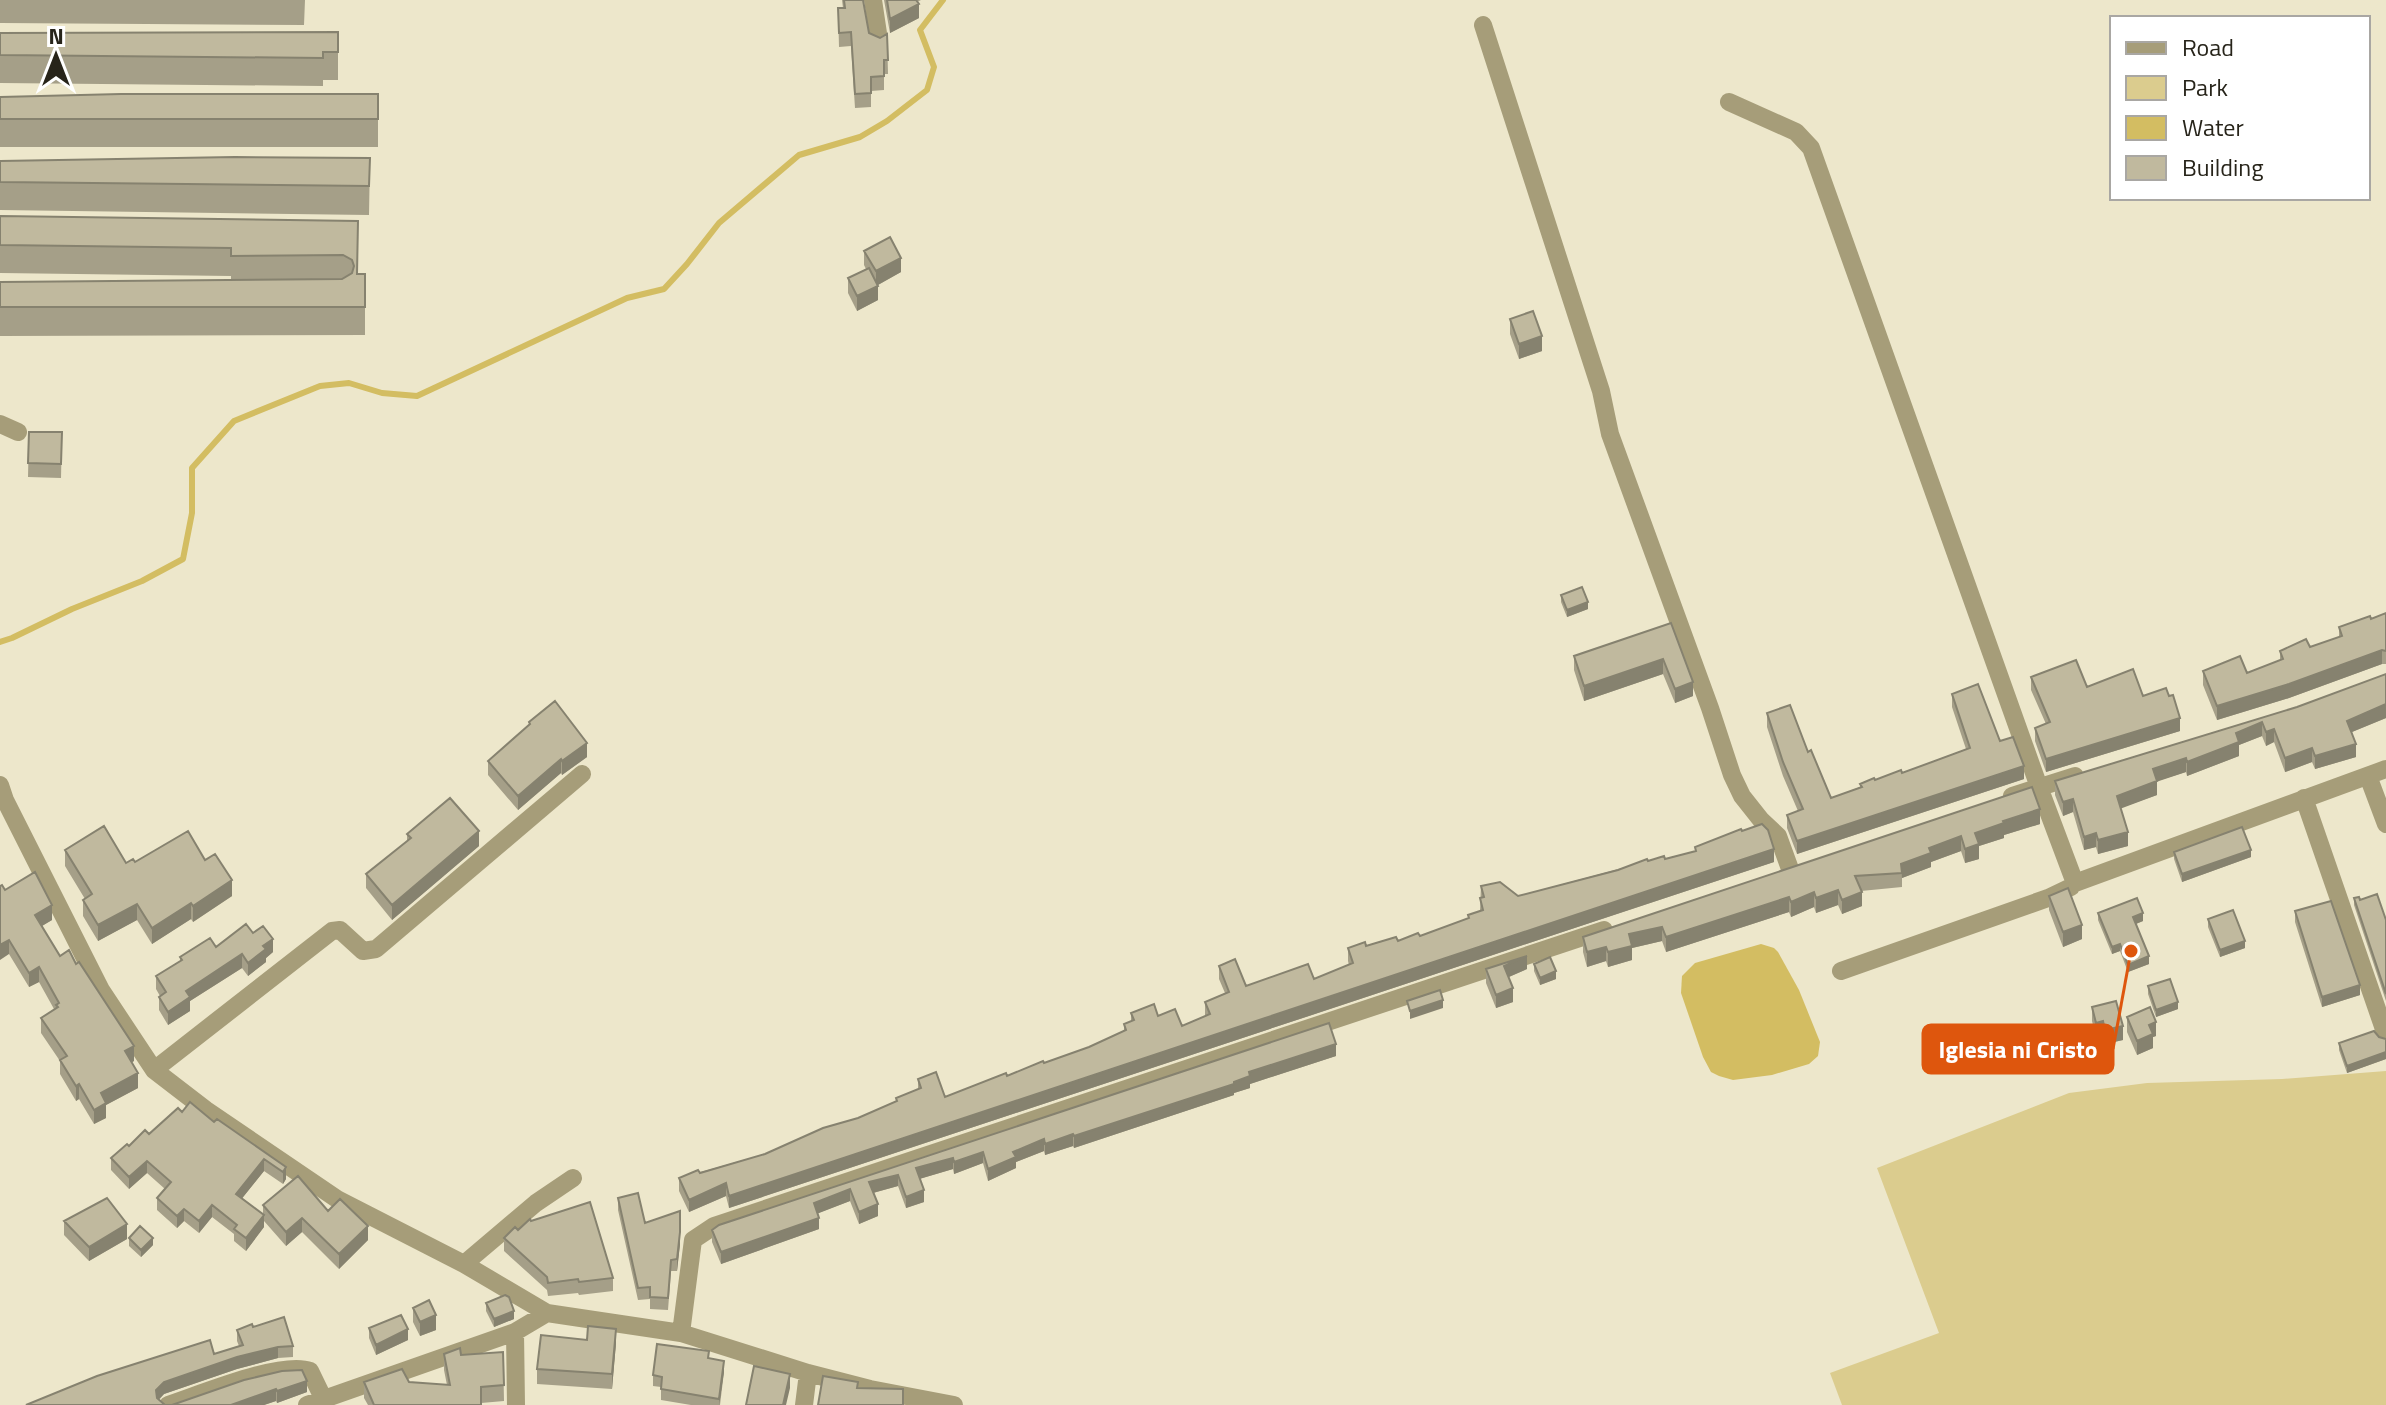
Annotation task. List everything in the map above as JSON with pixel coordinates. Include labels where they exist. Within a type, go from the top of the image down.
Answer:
[{"type":"street","points":[[873,0],[879,40]]},
{"type":"street","points":[[1483,25],[1601,391],[1610,434],[1732,775],[1742,796],[1778,836],[1790,869]]},
{"type":"street","points":[[1729,102],[1796,132],[1811,148],[2075,883]]},
{"type":"street","points":[[0,424],[18,432]]},
{"type":"street","points":[[1999,801],[2099,769]]},
{"type":"street","points":[[1841,971],[2048,898],[2075,883],[2377,772],[2386,824]]},
{"type":"street","points":[[154,1070],[332,931],[340,930],[363,951],[376,949],[582,774]]},
{"type":"street","points":[[0,785],[101,990],[154,1070],[206,1110],[337,1199],[464,1264],[547,1313],[681,1333],[808,1373],[954,1405]]},
{"type":"street","points":[[2304,798],[2386,1035]]},
{"type":"street","points":[[681,1333],[693,1240],[714,1226],[1623,924]]},
{"type":"street","points":[[464,1264],[505,1227],[573,1178]]},
{"type":"street","points":[[168,1405],[254,1377],[301,1368],[310,1371],[318,1403],[515,1332],[547,1313]]},
{"type":"street","points":[[515,1332],[516,1405]]},
{"type":"street","points":[[804,1405],[808,1373]]},
{"type":"green space","points":[[2386,1071],[2386,1405],[1842,1405],[1830,1373],[1939,1333],[1877,1168],[2069,1093],[2147,1083],[2282,1079]]},
{"type":"water","points":[[1761,944],[1778,952],[1799,990],[1820,1042],[1818,1056],[1809,1064],[1772,1075],[1733,1080],[1711,1072],[1703,1057],[1681,993],[1682,976],[1695,963]]},
{"type":"building","points":[[844,0],[863,0],[869,33],[880,38],[887,34],[888,60],[884,60],[884,76],[871,77],[871,93],[855,94],[851,32],[839,33],[838,8],[845,8]]},
{"type":"building","points":[[887,0],[916,0],[919,4],[890,19]]},
{"type":"building","points":[[338,32],[338,52],[323,52],[323,58],[0,55],[0,33]]},
{"type":"building","points":[[378,94],[378,119],[0,119],[0,97]]},
{"type":"building","points":[[370,158],[369,186],[0,182],[0,161]]},
{"type":"building","points":[[0,216],[358,221],[357,274],[365,274],[365,307],[0,307],[0,282],[342,279],[352,273],[354,266],[352,260],[343,255],[231,256],[231,248],[0,245]]},
{"type":"building","points":[[890,237],[901,258],[876,271],[864,251]]},
{"type":"building","points":[[869,268],[878,286],[857,296],[848,278]]},
{"type":"building","points":[[1533,311],[1542,336],[1519,344],[1510,319]]},
{"type":"building","points":[[29,432],[62,432],[61,464],[28,463]]},
{"type":"building","points":[[1582,587],[1588,602],[1567,610],[1561,595]]},
{"type":"building","points":[[2386,613],[2386,651],[2217,706],[2203,671],[2240,656],[2247,673],[2283,659],[2280,651],[2306,639],[2310,647],[2342,636],[2339,627]]},
{"type":"building","points":[[1671,623],[1693,682],[1675,689],[1663,659],[1584,686],[1574,656]]},
{"type":"building","points":[[2076,660],[2087,687],[2133,669],[2143,696],[2166,688],[2169,696],[2173,695],[2180,718],[2046,759],[2035,728],[2050,722],[2031,677]]},
{"type":"building","points":[[2386,674],[2386,704],[2347,721],[2356,744],[2315,756],[2312,748],[2285,758],[2274,729],[2266,732],[2262,722],[2236,733],[2239,742],[2187,762],[2186,758],[2153,769],[2157,781],[2117,796],[2128,832],[2098,840],[2096,833],[2084,837],[2073,799],[2063,802],[2055,781],[2297,707]]},
{"type":"building","points":[[1978,684],[2000,741],[2013,737],[2024,766],[1797,841],[1787,815],[1803,809],[1767,713],[1790,705],[1808,752],[1811,750],[1831,798],[1862,787],[1860,784],[1874,778],[1901,770],[1902,773],[1970,748],[1952,694]]},
{"type":"building","points":[[555,701],[587,743],[561,759],[518,796],[488,761]]},
{"type":"building","points":[[2032,787],[2040,809],[1975,833],[1979,844],[1965,849],[1961,836],[1929,848],[1931,853],[1901,864],[1902,873],[1855,876],[1862,892],[1842,900],[1838,890],[1816,898],[1814,892],[1791,902],[1789,897],[1666,937],[1662,927],[1629,934],[1632,946],[1608,952],[1606,947],[1587,952],[1583,937]]},
{"type":"building","points":[[450,798],[479,831],[392,905],[366,874],[411,838],[407,834]]},
{"type":"building","points":[[1762,824],[1768,830],[1774,849],[729,1196],[726,1183],[689,1200],[679,1178],[698,1170],[700,1173],[765,1154],[823,1128],[858,1118],[921,1088],[918,1079],[936,1072],[945,1097],[1006,1073],[1007,1076],[1089,1047],[1126,1030],[1124,1024],[1134,1020],[1131,1013],[1154,1004],[1158,1016],[1175,1009],[1182,1026],[1210,1014],[1205,1002],[1229,992],[1219,966],[1235,959],[1246,986],[1308,964],[1314,979],[1353,963],[1348,948],[1396,937],[1398,941],[1418,933],[1420,936],[1469,918],[1468,915],[1483,910],[1481,886],[1500,882],[1518,896],[1618,870],[1647,859],[1664,856],[1665,859],[1696,851],[1695,847]]},
{"type":"building","points":[[104,826],[126,863],[133,859],[135,862],[188,831],[205,860],[215,854],[232,880],[152,928],[137,904],[98,925],[83,900],[92,894],[65,850]]},
{"type":"building","points":[[2242,827],[2251,850],[2182,874],[2174,852]]},
{"type":"building","points":[[35,872],[52,905],[35,915],[60,956],[69,950],[76,964],[79,962],[134,1046],[125,1051],[138,1073],[101,1093],[106,1103],[94,1110],[60,1060],[67,1056],[41,1018],[58,1007],[56,1005],[59,1003],[39,967],[29,973],[9,940],[0,945],[0,886],[5,890]]},
{"type":"building","points":[[2068,888],[2082,925],[2063,932],[2049,896]]},
{"type":"building","points":[[2377,894],[2386,920],[2386,994],[2354,898],[2359,897],[2360,900]]},
{"type":"building","points":[[2137,898],[2143,913],[2133,917],[2149,956],[2128,965],[2120,944],[2112,947],[2098,913]]},
{"type":"building","points":[[2331,901],[2360,985],[2322,997],[2295,911]]},
{"type":"building","points":[[2233,910],[2245,941],[2220,950],[2208,919]]},
{"type":"building","points":[[246,924],[253,933],[263,926],[273,939],[263,946],[266,949],[248,963],[242,954],[186,991],[190,997],[168,1012],[159,997],[166,992],[156,976],[210,938],[216,947]]},
{"type":"building","points":[[1527,956],[1504,966],[1513,988],[1496,995],[1486,969]]},
{"type":"building","points":[[1550,957],[1556,971],[1540,978],[1534,964]]},
{"type":"building","points":[[2170,979],[2178,1002],[2156,1010],[2148,986]]},
{"type":"building","points":[[1440,990],[1443,1000],[1410,1011],[1407,1001]]},
{"type":"building","points":[[2116,1001],[2123,1026],[2105,1030],[2103,1021],[2096,1023],[2092,1007]]},
{"type":"building","points":[[2150,1007],[2156,1022],[2149,1025],[2153,1034],[2137,1041],[2127,1017]]},
{"type":"building","points":[[1329,1023],[1336,1044],[1249,1072],[1250,1076],[1234,1084],[1074,1136],[1045,1144],[1044,1139],[1013,1152],[1016,1157],[988,1169],[983,1152],[954,1162],[953,1158],[916,1168],[924,1190],[906,1197],[898,1175],[869,1182],[878,1204],[859,1212],[850,1189],[814,1203],[819,1218],[721,1252],[712,1230],[719,1225]]},
{"type":"building","points":[[2374,1031],[2386,1039],[2386,1052],[2347,1066],[2339,1043]]},
{"type":"building","points":[[190,1102],[214,1122],[217,1119],[286,1167],[283,1172],[264,1159],[236,1194],[264,1215],[246,1238],[234,1229],[237,1225],[212,1205],[199,1221],[184,1209],[177,1216],[157,1198],[171,1182],[147,1161],[129,1177],[111,1158],[145,1130],[149,1134],[178,1108],[182,1112]]},
{"type":"building","points":[[298,1176],[328,1211],[340,1199],[368,1226],[339,1254],[302,1218],[286,1232],[263,1205]]},
{"type":"building","points":[[638,1193],[645,1223],[680,1211],[677,1259],[671,1260],[668,1298],[650,1297],[650,1287],[638,1288],[618,1198]]},
{"type":"building","points":[[107,1198],[127,1224],[89,1247],[64,1221]]},
{"type":"building","points":[[590,1202],[613,1278],[548,1283],[547,1277],[504,1238],[530,1219]]},
{"type":"building","points":[[140,1226],[153,1238],[141,1250],[129,1238]]},
{"type":"building","points":[[505,1295],[509,1297],[514,1311],[494,1319],[486,1303]]},
{"type":"building","points":[[429,1300],[436,1315],[420,1322],[413,1308]]},
{"type":"building","points":[[401,1315],[408,1329],[376,1345],[369,1328]]},
{"type":"building","points":[[284,1317],[293,1346],[237,1357],[164,1382],[156,1390],[157,1398],[165,1405],[26,1405],[97,1376],[210,1340],[214,1354],[243,1345],[237,1330]]},
{"type":"building","points":[[588,1326],[616,1329],[612,1374],[537,1369],[541,1335],[587,1340]]},
{"type":"building","points":[[657,1344],[709,1351],[708,1358],[724,1361],[719,1399],[661,1389],[662,1377],[653,1375]]},
{"type":"building","points":[[460,1348],[461,1355],[503,1352],[504,1385],[481,1387],[481,1405],[374,1405],[364,1382],[402,1369],[409,1382],[450,1385],[444,1354]]},
{"type":"building","points":[[754,1366],[790,1374],[783,1405],[746,1405]]},
{"type":"building","points":[[302,1370],[307,1381],[231,1405],[172,1405],[244,1380],[282,1371]]},
{"type":"building","points":[[823,1376],[858,1382],[857,1388],[903,1389],[903,1405],[818,1405]]},
{"type":"waterway","points":[[0,642],[142,581],[183,559],[192,513],[192,468],[234,421],[320,386],[349,383],[382,393],[417,396],[627,298],[664,289],[719,223],[799,155],[860,137],[887,121],[927,90],[934,67],[920,30],[943,0]]},
{"type":"place","name":"Iglesia ni Cristo","points":[[2131,951]]}]
